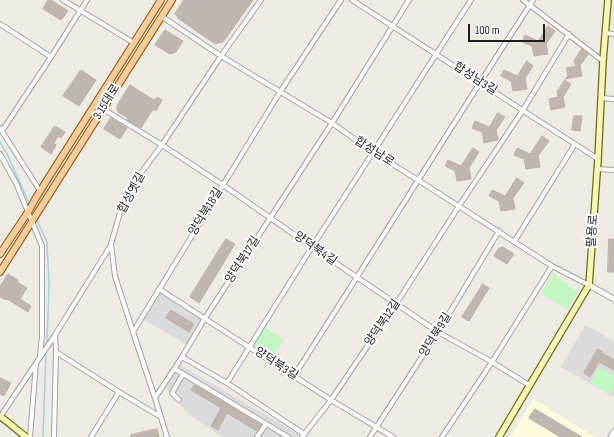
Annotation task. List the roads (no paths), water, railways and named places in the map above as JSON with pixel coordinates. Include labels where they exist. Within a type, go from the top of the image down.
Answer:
[{"type":"main road","name":"3·15대로","points":[[28,211],[161,0]]},
{"type":"main road","name":"3·15대로","points":[[32,221],[172,0]]},
{"type":"main road","name":"팔용로","points":[[499,437],[589,285],[598,169],[603,61],[608,0]]},
{"type":"main road","points":[[0,254],[3,245],[28,211]]},
{"type":"main road","points":[[0,272],[32,221]]},
{"type":"main road","points":[[0,416],[26,437]]},
{"type":"street","points":[[63,0],[134,43]]},
{"type":"street","points":[[38,193],[1,129],[51,57],[87,0]]},
{"type":"street","name":"합성옛길","points":[[167,437],[116,276],[111,244],[121,209],[137,178],[162,145],[260,0]]},
{"type":"street","name":"양덕북18길","points":[[133,332],[280,92],[341,0]]},
{"type":"street","name":"합성남3길","points":[[352,0],[598,159]]},
{"type":"street","name":"양덕북17길","points":[[155,398],[175,369],[205,318],[332,123],[409,0]]},
{"type":"street","points":[[227,383],[312,247],[471,0]]},
{"type":"street","points":[[523,0],[603,61]]},
{"type":"street","points":[[294,376],[532,0]]},
{"type":"street","name":"합성남로","points":[[161,16],[221,56],[332,123],[374,152],[552,266],[589,285]]},
{"type":"street","points":[[0,24],[51,57]]},
{"type":"street","points":[[606,33],[614,34]]},
{"type":"street","name":"양덕북12길","points":[[303,435],[331,400],[396,304],[523,110],[569,34]]},
{"type":"street","points":[[601,98],[614,99]]},
{"type":"street","name":"양덕북4길","points":[[103,108],[223,185],[438,332],[492,362],[529,385]]},
{"type":"street","points":[[514,242],[576,144]]},
{"type":"street","points":[[0,154],[16,184],[42,246],[42,336],[40,356]]},
{"type":"street","points":[[598,169],[614,170]]},
{"type":"street","name":"양덕북9길","points":[[370,437],[438,332],[499,231]]},
{"type":"street","points":[[0,416],[54,336],[111,244]]},
{"type":"street","points":[[442,437],[492,362],[552,266]]},
{"type":"street","points":[[589,285],[614,299]]},
{"type":"street","name":"양덕북3길","points":[[159,289],[331,400],[393,437]]},
{"type":"street","points":[[54,336],[56,352],[54,437]]},
{"type":"street","points":[[56,352],[161,418]]},
{"type":"street","points":[[182,357],[227,383],[303,435]]},
{"type":"street","points":[[30,437],[36,363]]},
{"type":"street","points":[[175,369],[288,437]]},
{"type":"street","points":[[179,400],[172,393],[183,374]]},
{"type":"street","points":[[91,437],[119,392]]},
{"type":"street","points":[[258,437],[266,424]]},
{"type":"street","points":[[612,437],[614,432]]},
{"type":"waterway","points":[[0,142],[30,205]]},
{"type":"waterway","points":[[36,218],[47,242],[49,285],[47,345]]},
{"type":"waterway","points":[[43,437],[46,351]]}]
